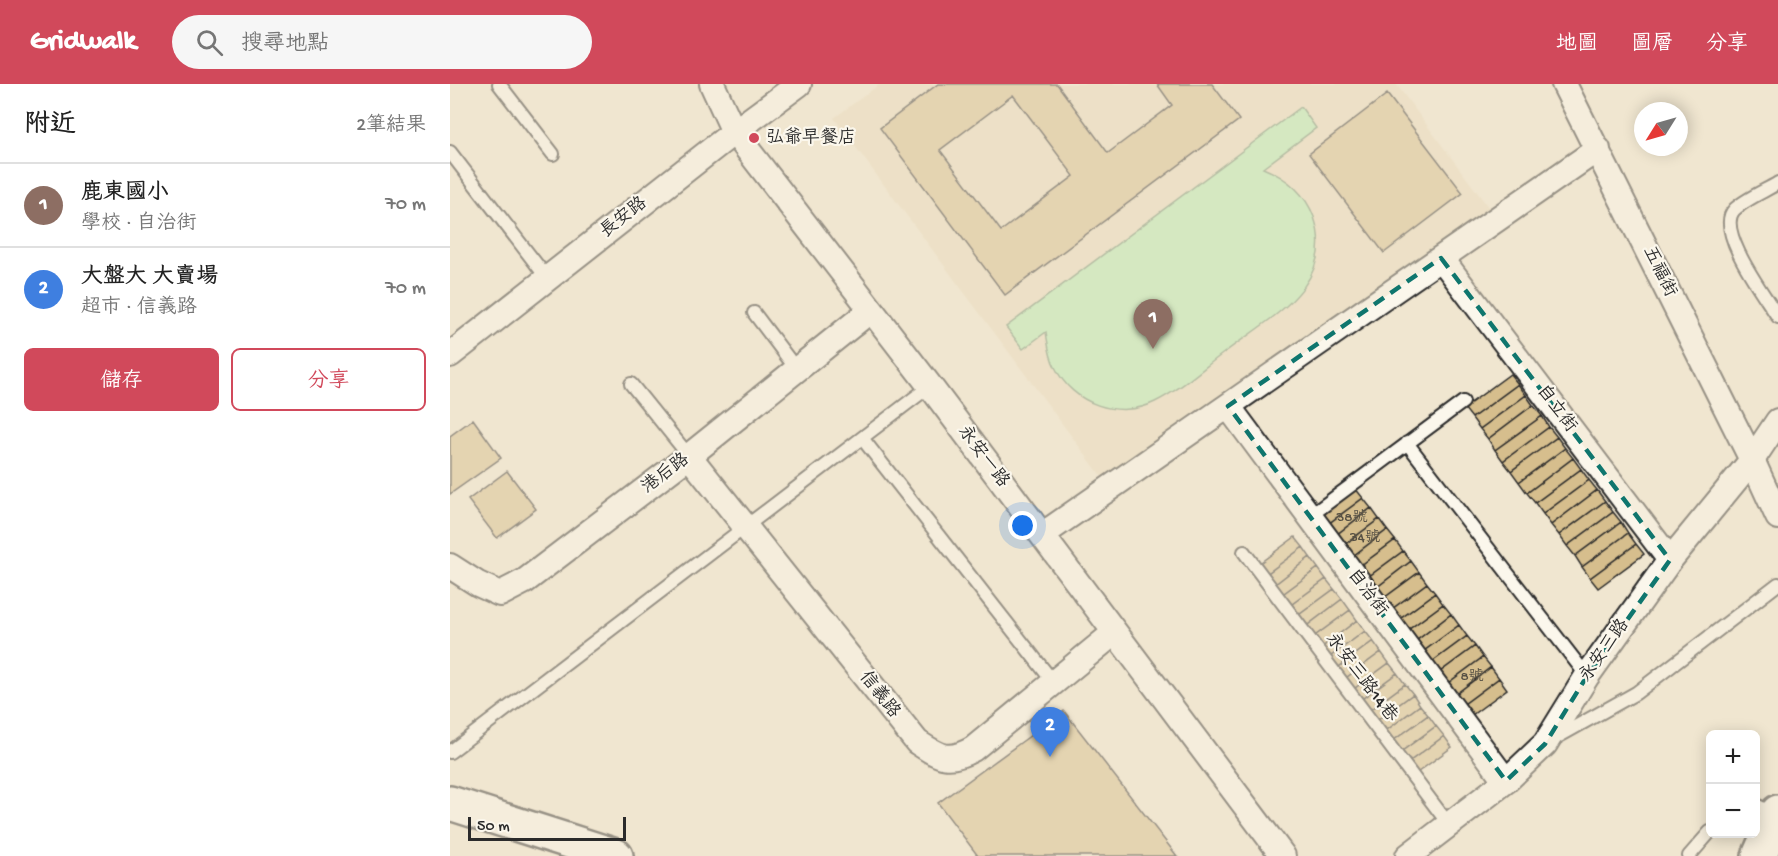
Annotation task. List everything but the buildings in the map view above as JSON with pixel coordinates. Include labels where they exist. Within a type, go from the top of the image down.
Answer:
[{"type":"main road","points":[[450,803],[616,856]]},
{"type":"main road","points":[[1759,856],[1770,810]]},
{"type":"street","name":"永安一路","points":[[712,84],[734,132],[930,386],[1283,856]]},
{"type":"street","name":"長安路","points":[[450,355],[734,132],[799,84]]},
{"type":"street","name":"五福街","points":[[1564,84],[1752,460],[1778,517]]},
{"type":"street","points":[[1042,536],[1598,149]]},
{"type":"street","name":"自立街","points":[[1441,258],[1670,560]]},
{"type":"street","name":"港后路","points":[[450,566],[478,584],[500,594],[525,581],[689,456],[871,310]]},
{"type":"street","name":"自治街","points":[[1228,406],[1506,781]]},
{"type":"street","name":"永安三路","points":[[1408,856],[1506,781],[1545,744],[1587,676],[1670,560],[1752,460],[1778,421]]},
{"type":"street","name":"信義路","points":[[689,456],[917,742],[938,756],[957,759],[973,749],[1114,633]]},
{"type":"lane","points":[[499,84],[553,154]]},
{"type":"lane","points":[[450,152],[547,278]]},
{"type":"lane","points":[[1778,183],[1734,211],[1727,224],[1732,240],[1778,317]]},
{"type":"lane","points":[[754,313],[797,370]]},
{"type":"lane","points":[[631,384],[689,456]]},
{"type":"lane","points":[[450,752],[930,386]]},
{"type":"lane","points":[[1310,516],[1463,402]]},
{"type":"lane","points":[[862,438],[1054,683]]},
{"type":"lane","points":[[1407,443],[1587,676]]},
{"type":"lane","name":"永安三路14巷","points":[[1244,552],[1450,826]]},
{"type":"lane","points":[[1545,744],[1636,693],[1778,584]]},
{"type":"lane","points":[[1689,856],[1706,837]]},
{"type":"highlighted area","points":[[1441,258],[1670,560],[1587,676],[1545,744],[1506,781],[1228,406]]},
{"type":"shaded area","points":[[880,84],[1396,84],[1489,208],[1111,489],[834,118]]},
{"type":"green space","points":[[1301,107],[1316,128],[1263,168],[1279,176],[1300,193],[1314,217],[1319,241],[1316,262],[1308,280],[1279,312],[1173,391],[1141,407],[1112,409],[1085,399],[1073,391],[1053,363],[1046,332],[1023,349],[1006,327]]},
{"type":"place","name":"弘爺早餐店","points":[[754,138]]},
{"type":"place","name":"鹿東國小","points":[[1153,349]]},
{"type":"place","name":"大盤大 大賣場","points":[[1050,757]]}]
